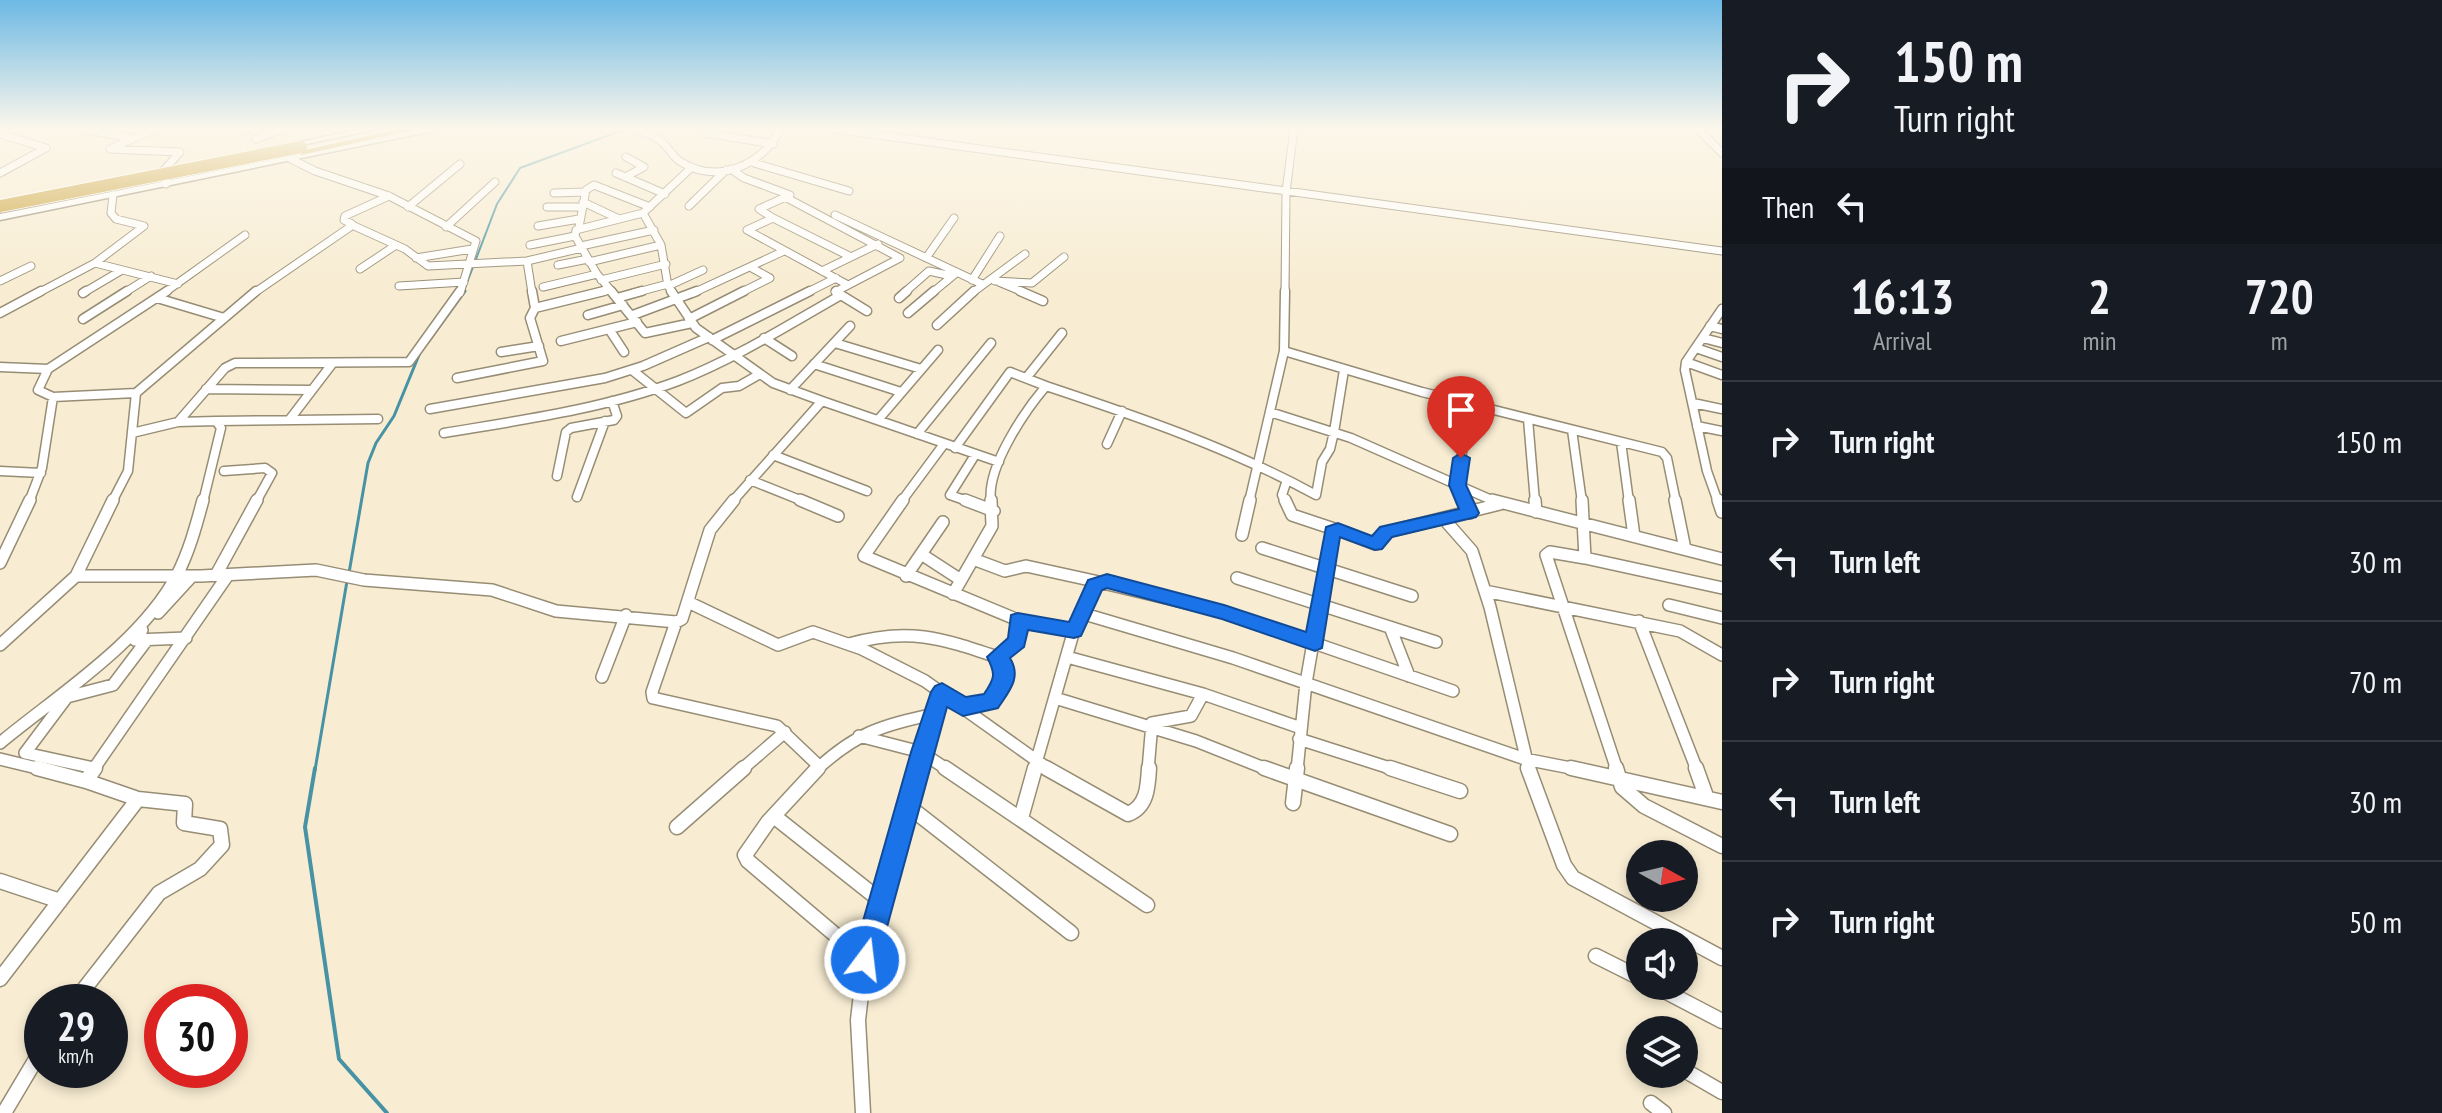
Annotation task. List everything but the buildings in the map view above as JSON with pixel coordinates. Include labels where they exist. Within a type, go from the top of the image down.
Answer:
[{"type":"highway","points":[[0,206],[141,181]]},
{"type":"street","points":[[0,206],[114,181]]},
{"type":"street","points":[[147,188],[151,181]]},
{"type":"street","points":[[0,217],[178,181]]},
{"type":"street","points":[[178,422],[225,368],[235,363],[409,362],[454,303],[464,282],[476,241],[389,196],[344,181]]},
{"type":"street","points":[[408,207],[440,181]]},
{"type":"street","points":[[634,181],[665,194]]},
{"type":"street","points":[[538,226],[617,218],[647,210],[678,181]]},
{"type":"street","points":[[689,206],[716,181]]},
{"type":"street","points":[[751,181],[926,258],[955,275]]},
{"type":"street","points":[[814,181],[849,191]]},
{"type":"street","points":[[1207,181],[1722,251]]},
{"type":"street","points":[[1242,535],[1284,351],[1287,181]]},
{"type":"street","points":[[446,227],[495,182]]},
{"type":"street","points":[[750,267],[770,278],[691,321],[647,334],[599,277],[575,236],[585,192],[588,186],[598,185],[647,210],[661,245],[668,285],[676,301],[691,321],[732,356],[790,390],[999,462]]},
{"type":"street","points":[[554,193],[585,192]]},
{"type":"street","points":[[0,313],[95,263],[144,226],[116,219],[111,213],[113,195]]},
{"type":"street","points":[[389,196],[343,218],[396,245],[428,266],[527,261],[654,230]]},
{"type":"street","points":[[787,196],[759,209],[851,257]]},
{"type":"street","points":[[787,196],[900,258],[835,292],[867,311]]},
{"type":"street","points":[[547,207],[582,204],[617,218]]},
{"type":"street","points":[[773,218],[747,230],[848,285]]},
{"type":"street","points":[[926,258],[954,218]]},
{"type":"street","points":[[245,235],[178,284],[48,369],[38,390],[53,397],[136,393],[149,386],[170,362],[224,318],[318,246],[352,225]]},
{"type":"street","points":[[530,245],[575,236]]},
{"type":"street","points":[[972,280],[1000,236]]},
{"type":"street","points":[[822,271],[878,244]]},
{"type":"street","points":[[360,269],[396,245]]},
{"type":"street","points":[[558,265],[661,245]]},
{"type":"street","points":[[416,258],[472,249]]},
{"type":"street","points":[[561,341],[635,319],[784,251]]},
{"type":"street","points":[[937,325],[982,284],[1025,254]]},
{"type":"street","points":[[992,279],[1032,283],[1064,257]]},
{"type":"street","points":[[457,378],[539,363],[543,358],[530,318],[535,308],[527,261]]},
{"type":"street","points":[[95,263],[178,284]]},
{"type":"street","points":[[543,287],[666,264]]},
{"type":"street","points":[[0,281],[31,266]]},
{"type":"street","points":[[83,293],[122,270]]},
{"type":"street","points":[[588,315],[703,270]]},
{"type":"street","points":[[899,298],[929,271],[935,270],[982,284]]},
{"type":"street","points":[[908,313],[955,275]]},
{"type":"street","points":[[83,319],[151,276]]},
{"type":"street","points":[[430,409],[576,385],[632,370],[711,339],[836,278]]},
{"type":"street","points":[[992,279],[1043,301]]},
{"type":"street","points":[[399,286],[464,282]]},
{"type":"street","points":[[535,308],[609,290]]},
{"type":"street","points":[[444,433],[612,401],[656,389],[732,356],[841,295]]},
{"type":"street","points":[[157,298],[224,318]]},
{"type":"street","points":[[1722,309],[1686,362],[1685,370],[1697,426],[1722,512]]},
{"type":"street","points":[[790,390],[850,326]]},
{"type":"street","points":[[1710,326],[1722,329]]},
{"type":"street","points":[[609,329],[624,352]]},
{"type":"street","points":[[1027,377],[1062,333]]},
{"type":"street","points":[[764,338],[792,356]]},
{"type":"street","points":[[1703,338],[1722,343]]},
{"type":"street","points":[[835,343],[921,369]]},
{"type":"street","points":[[917,434],[991,343]]},
{"type":"street","points":[[501,352],[539,346]]},
{"type":"street","points":[[1696,348],[1722,357]]},
{"type":"street","points":[[878,420],[938,350]]},
{"type":"street","points":[[1284,351],[1468,404],[1662,452],[1667,458],[1685,549]]},
{"type":"street","points":[[1686,362],[1722,375]]},
{"type":"street","points":[[290,419],[332,364]]},
{"type":"street","points":[[814,364],[901,392]]},
{"type":"street","points":[[0,367],[48,369]]},
{"type":"street","points":[[632,370],[686,413],[722,388],[739,386],[760,374]]},
{"type":"street","points":[[1074,630],[1018,620],[906,576],[867,559],[864,553],[1010,372],[1260,464],[1312,495],[1318,494],[1322,462],[1330,449],[1344,370]]},
{"type":"street","points":[[953,594],[992,526],[994,511],[990,485],[999,462],[1046,386]]},
{"type":"street","points":[[206,389],[312,390]]},
{"type":"street","points":[[0,645],[76,576],[128,471],[136,393]]},
{"type":"street","points":[[0,563],[22,522],[41,473],[53,397]]},
{"type":"street","points":[[557,476],[569,429],[614,420],[617,416],[612,401]]},
{"type":"street","points":[[819,766],[777,726],[653,698],[652,692],[676,622],[686,613],[710,530],[750,480],[822,401]]},
{"type":"street","points":[[1693,403],[1722,409]]},
{"type":"street","points":[[1468,404],[1458,485],[1470,513]]},
{"type":"street","points":[[1107,444],[1122,411]]},
{"type":"street","points":[[1270,412],[1334,432],[1500,504],[1585,522],[1722,559]]},
{"type":"street","points":[[132,433],[178,422],[378,419]]},
{"type":"street","points":[[1528,419],[1536,512]]},
{"type":"street","points":[[0,743],[128,635],[155,607],[177,576],[211,473],[221,428],[216,421]]},
{"type":"street","points":[[577,497],[605,421]]},
{"type":"street","points":[[1697,426],[1722,431]]},
{"type":"street","points":[[1572,430],[1585,522],[1585,558]]},
{"type":"street","points":[[1621,442],[1634,536]]},
{"type":"street","points":[[773,455],[867,491]]},
{"type":"street","points":[[975,455],[950,495],[994,511]]},
{"type":"street","points":[[86,781],[186,638],[222,575],[272,473],[265,468],[224,471]]},
{"type":"street","points":[[0,471],[41,473]]},
{"type":"street","points":[[750,480],[838,516]]},
{"type":"street","points":[[1287,480],[1282,495],[1292,515],[1375,544],[1387,532],[1500,504]]},
{"type":"street","points":[[1443,518],[1472,551],[1485,591],[1525,759],[1564,865],[1573,878],[1722,958]]},
{"type":"street","points":[[906,576],[943,522]]},
{"type":"street","points":[[1293,803],[1306,683],[1334,529]]},
{"type":"street","points":[[1262,548],[1412,596]]},
{"type":"street","points":[[1722,588],[1585,558],[1550,552],[1546,555],[1622,787],[1644,808],[1722,846]]},
{"type":"street","points":[[921,554],[961,580]]},
{"type":"street","points":[[973,559],[1005,571],[1026,566],[1099,582],[1107,581],[1224,612],[1453,691]]},
{"type":"street","points":[[76,576],[192,576],[316,570],[364,580],[492,590],[556,611],[626,615],[676,622]]},
{"type":"street","points":[[186,638],[135,639],[192,576]]},
{"type":"street","points":[[1237,578],[1436,642]]},
{"type":"street","points":[[1021,818],[1074,630],[1099,582]]},
{"type":"street","points":[[1485,591],[1680,631],[1722,655]]},
{"type":"street","points":[[688,602],[778,645],[813,632],[849,644],[942,692],[1035,762],[1128,814],[1136,814],[1142,809],[1148,781],[1150,727],[1155,721],[1191,716],[1203,694]]},
{"type":"street","points":[[1669,605],[1722,618]]},
{"type":"street","points":[[1081,613],[1306,683],[1525,759],[1706,796],[1722,802]]},
{"type":"street","points":[[602,677],[626,615]]},
{"type":"street","points":[[997,657],[1017,641],[1018,620]]},
{"type":"street","points":[[1639,621],[1671,707],[1683,727],[1706,796]]},
{"type":"street","points":[[1390,627],[1409,676]]},
{"type":"street","points":[[849,644],[876,635],[939,637],[997,657],[1005,668],[1005,680],[990,702],[963,707]]},
{"type":"street","points":[[94,768],[25,753],[67,697],[113,685],[147,640]]},
{"type":"street","points":[[1067,657],[1203,694],[1460,791]]},
{"type":"street","points":[[863,1113],[858,1020],[865,960],[921,752],[942,692]]},
{"type":"street","points":[[1055,698],[1235,755],[1295,781],[1450,834]]},
{"type":"street","points":[[865,960],[748,861],[745,855],[749,846],[819,766],[859,736],[878,727],[934,714]]},
{"type":"street","points":[[677,827],[785,732]]},
{"type":"street","points":[[859,736],[921,752],[1147,905]]},
{"type":"street","points":[[0,759],[86,781],[138,799],[185,804],[184,823],[220,829],[222,845],[200,869],[159,893],[88,984]]},
{"type":"street","points":[[0,979],[138,799]]},
{"type":"street","points":[[908,806],[1071,933]]},
{"type":"street","points":[[775,817],[881,901]]},
{"type":"street","points":[[0,881],[60,901]]},
{"type":"street","points":[[1596,956],[1626,971]]},
{"type":"street","points":[[1682,1000],[1722,1021]]},
{"type":"street","points":[[1698,1078],[1722,1092]]},
{"type":"street","points":[[4,1113],[24,1079]]},
{"type":"waterway","points":[[463,293],[497,204],[512,181]]},
{"type":"waterway","points":[[428,342],[465,291]]},
{"type":"waterway","points":[[349,573],[368,463],[376,443],[394,416],[419,355]]},
{"type":"waterway","points":[[315,770],[347,581]]},
{"type":"waterway","points":[[315,768],[305,827],[339,1059],[387,1113]]},
{"type":"route","points":[[865,960],[921,752],[942,692],[963,707],[990,702],[1005,680],[1005,668],[997,657],[1017,641],[1018,620],[1074,630],[1095,585],[1107,581],[1224,612],[1315,643],[1334,529],[1375,544],[1387,532],[1470,513],[1458,485],[1461,458]]}]
